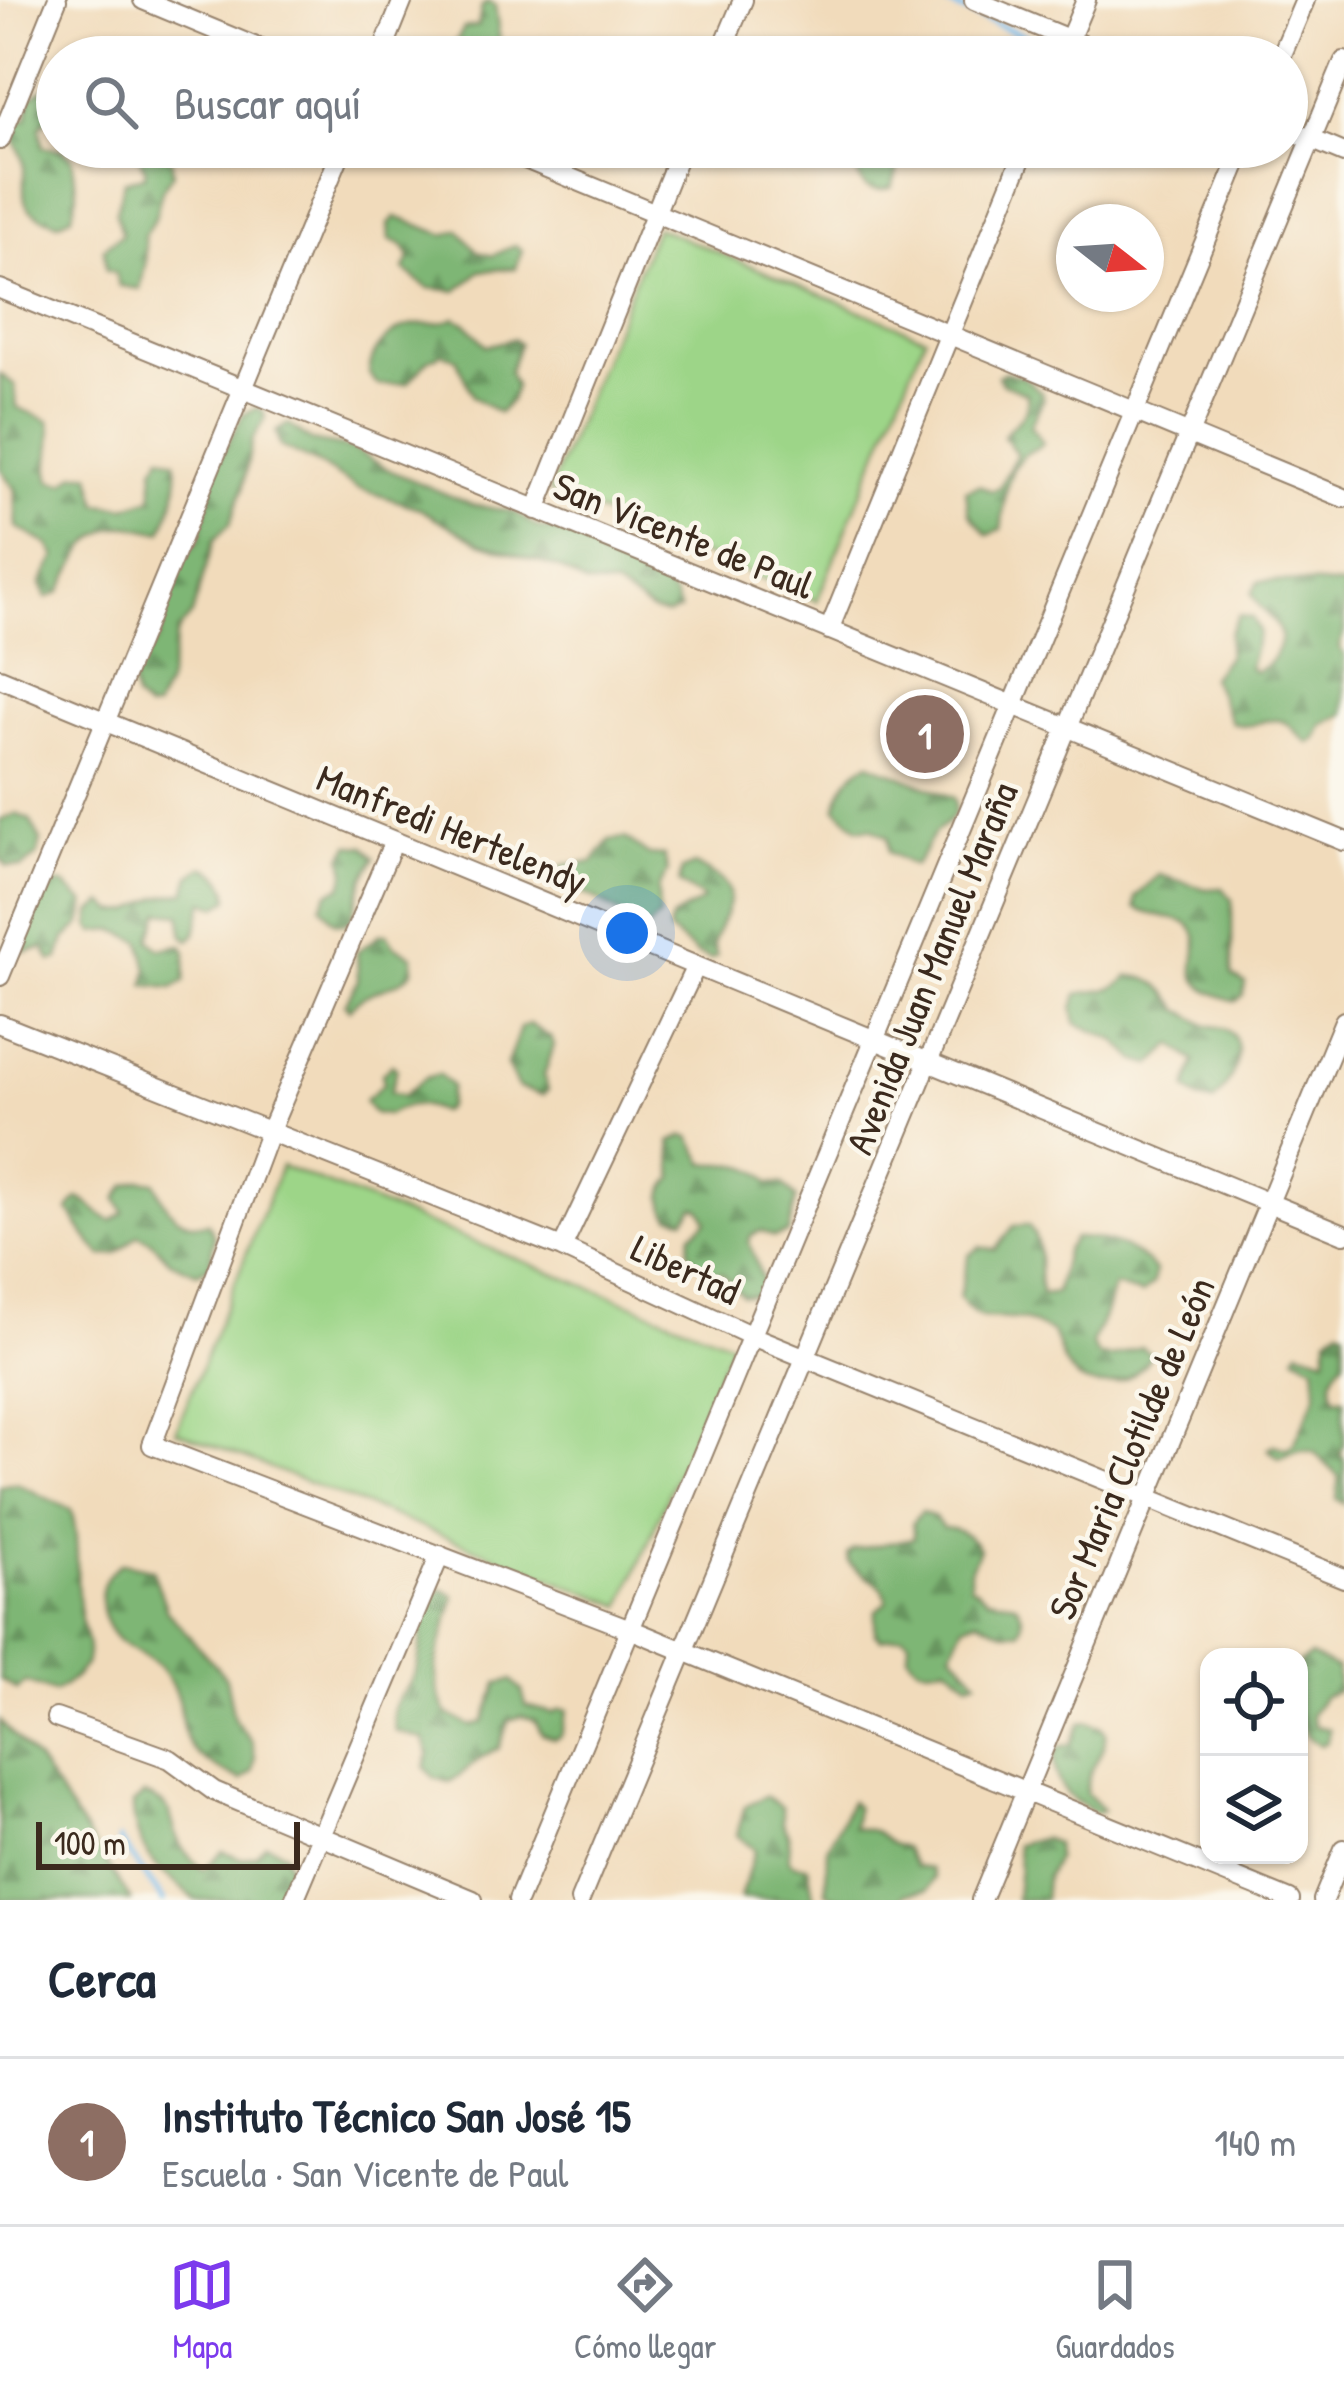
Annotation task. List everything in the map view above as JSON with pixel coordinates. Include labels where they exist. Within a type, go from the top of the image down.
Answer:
[{"type":"street","points":[[42,36],[57,0]]},
{"type":"street","points":[[143,0],[230,36]]},
{"type":"street","points":[[388,36],[403,0]]},
{"type":"street","points":[[728,36],[743,0]]},
{"type":"street","points":[[974,0],[1043,36]]},
{"type":"street","points":[[1071,36],[1086,0]]},
{"type":"street","points":[[1290,36],[1305,0]]},
{"type":"street","points":[[0,140],[36,52]]},
{"type":"street","name":"Avenida Juan Manuel Maraña","points":[[1308,146],[1344,61]]},
{"type":"street","points":[[1308,138],[1344,153]]},
{"type":"street","points":[[0,976],[334,168]]},
{"type":"street","points":[[546,168],[1344,498]]},
{"type":"street","points":[[536,509],[673,168]]},
{"type":"street","points":[[829,630],[1018,168]]},
{"type":"street","name":"Avenida Juan Manuel Maraña","points":[[518,1900],[1235,168]]},
{"type":"street","name":"Avenida Juan Manuel Maraña","points":[[580,1900],[1299,168]]},
{"type":"street","name":"San Vicente de Paul","points":[[0,289],[1344,842]]},
{"type":"street","name":"Manfredi Hertelendy","points":[[0,678],[1344,1234]]},
{"type":"street","points":[[394,841],[269,1133],[152,1445],[630,1629],[1290,1900]]},
{"type":"street","points":[[562,1248],[696,966]]},
{"type":"street","name":"Sor Maria Clotilde de León","points":[[981,1900],[1344,1022]]},
{"type":"street","name":"Libertad","points":[[0,1024],[562,1248],[752,1336],[1344,1578]]},
{"type":"street","points":[[294,1900],[440,1555]]},
{"type":"street","points":[[56,1718],[170,1759],[214,1791],[472,1900]]},
{"type":"street","points":[[1323,1900],[1344,1849]]},
{"type":"green space","points":[[495,5],[499,36],[459,36],[464,28],[478,26],[482,6]]},
{"type":"green space","points":[[36,94],[36,168],[73,168],[77,194],[72,215],[59,223],[36,214],[24,197],[24,162],[10,130],[13,122],[27,119]]},
{"type":"green space","points":[[172,168],[173,173],[144,236],[146,260],[140,289],[119,286],[115,272],[106,270],[104,248],[122,234],[116,213],[124,181],[144,176],[146,170]]},
{"type":"green space","points":[[857,168],[897,168],[892,187],[873,190],[861,182]]},
{"type":"green space","points":[[396,217],[445,235],[459,230],[478,252],[493,256],[515,245],[522,250],[516,268],[480,271],[457,291],[428,288],[404,270],[410,257],[403,245],[390,239],[389,224]]},
{"type":"green space","points":[[656,227],[925,337],[817,601],[549,492]]},
{"type":"green space","points":[[455,318],[486,346],[513,339],[519,344],[509,372],[515,386],[511,400],[499,413],[473,397],[456,358],[442,353],[428,360],[408,383],[378,385],[369,374],[378,349],[390,336],[415,325]]},
{"type":"green space","points":[[1005,372],[1025,378],[1042,393],[1030,426],[1043,443],[1013,469],[1001,530],[988,535],[969,513],[966,490],[979,485],[992,491],[999,488],[1017,454],[1004,437],[1023,413],[1027,394],[1002,383],[998,376]]},
{"type":"green space","points":[[0,374],[15,385],[17,407],[49,421],[51,481],[65,483],[76,474],[91,474],[98,504],[126,507],[152,498],[154,468],[162,455],[175,460],[177,488],[162,531],[124,526],[100,534],[84,550],[60,592],[47,598],[41,584],[56,557],[49,545],[17,527],[15,490],[0,468]]},
{"type":"green space","points":[[257,408],[265,418],[252,440],[230,524],[214,540],[192,615],[177,632],[167,684],[155,709],[147,710],[135,699],[135,669],[159,639],[184,557],[200,539],[217,464],[243,415]]},
{"type":"green space","points":[[288,424],[311,441],[353,449],[391,471],[472,505],[514,512],[537,527],[579,536],[612,562],[652,576],[674,596],[680,610],[667,615],[652,611],[615,587],[585,584],[559,568],[480,543],[416,507],[357,488],[280,446],[276,432]]},
{"type":"green space","points":[[1259,581],[1344,586],[1344,631],[1339,647],[1344,655],[1344,714],[1322,725],[1309,743],[1280,720],[1231,722],[1211,677],[1228,655],[1229,634],[1239,615],[1252,618],[1259,632],[1249,667],[1255,672],[1262,669],[1276,652],[1278,628],[1252,593]]},
{"type":"green space","points":[[870,763],[954,798],[952,818],[933,835],[913,866],[889,852],[888,837],[872,828],[858,828],[836,808],[847,781]]},
{"type":"green space","points":[[16,814],[30,820],[41,841],[37,856],[22,868],[7,866],[0,858],[0,821]]},
{"type":"green space","points":[[625,838],[649,855],[664,856],[668,872],[658,888],[659,917],[648,928],[596,899],[559,888],[553,875],[564,865],[593,862],[610,840]]},
{"type":"green space","points":[[350,845],[365,846],[375,858],[351,920],[340,924],[321,906],[328,893],[342,886],[343,857]]},
{"type":"green space","points":[[694,865],[722,881],[728,890],[713,944],[717,956],[711,959],[697,954],[669,931],[676,915],[703,899],[679,883],[682,870]]},
{"type":"green space","points":[[203,867],[222,878],[229,899],[217,906],[204,901],[195,935],[189,940],[183,936],[181,914],[160,912],[150,939],[160,949],[182,945],[185,981],[173,988],[145,985],[148,969],[141,941],[115,930],[94,932],[92,912],[104,903],[116,912],[131,911],[158,897],[186,892],[191,876]]},
{"type":"green space","points":[[1159,875],[1206,889],[1222,888],[1232,900],[1232,975],[1245,983],[1243,996],[1236,1001],[1200,984],[1194,965],[1196,935],[1189,925],[1136,908],[1136,897]]},
{"type":"green space","points":[[55,884],[63,884],[85,903],[85,910],[81,924],[65,938],[59,959],[51,961],[44,948],[23,952],[21,945],[41,899]]},
{"type":"green space","points":[[380,934],[387,934],[395,946],[413,956],[413,971],[349,1009],[345,1004],[358,980],[357,952]]},
{"type":"green space","points":[[1129,976],[1153,981],[1180,1010],[1232,1035],[1237,1044],[1236,1065],[1213,1102],[1187,1089],[1195,1061],[1173,1044],[1151,1065],[1137,1061],[1115,1040],[1076,1023],[1073,1008],[1078,994],[1111,988]]},
{"type":"green space","points":[[529,1024],[554,1045],[544,1076],[548,1090],[543,1095],[518,1088],[507,1065],[520,1028]]},
{"type":"green space","points":[[392,1064],[397,1069],[390,1092],[403,1096],[425,1078],[439,1074],[451,1086],[447,1107],[441,1112],[414,1105],[387,1115],[374,1113],[364,1101],[384,1083],[382,1074]]},
{"type":"green space","points":[[691,1138],[705,1163],[748,1167],[769,1183],[783,1184],[796,1198],[788,1233],[751,1235],[749,1242],[763,1283],[756,1295],[742,1295],[722,1273],[698,1264],[688,1250],[691,1235],[707,1221],[700,1208],[694,1207],[685,1219],[671,1216],[665,1206],[664,1192],[674,1178],[671,1142]]},
{"type":"green space","points":[[281,1166],[731,1343],[622,1606],[176,1431]]},
{"type":"green space","points":[[155,1182],[168,1208],[180,1219],[208,1223],[214,1236],[210,1266],[197,1273],[170,1261],[138,1235],[116,1254],[102,1256],[93,1246],[69,1210],[78,1198],[112,1221],[124,1212],[117,1199],[126,1185]]},
{"type":"green space","points":[[1028,1225],[1039,1251],[1042,1295],[1056,1293],[1065,1251],[1074,1238],[1119,1246],[1140,1256],[1155,1271],[1153,1284],[1142,1294],[1115,1286],[1092,1345],[1098,1356],[1113,1357],[1141,1347],[1151,1354],[1135,1373],[1112,1384],[1089,1383],[1068,1368],[1051,1332],[1023,1320],[981,1317],[959,1297],[969,1255],[980,1247],[995,1250],[1014,1226]]},
{"type":"green space","points":[[1339,1327],[1344,1329],[1344,1360],[1332,1387],[1335,1397],[1344,1398],[1340,1454],[1344,1504],[1337,1499],[1339,1477],[1314,1452],[1300,1450],[1279,1458],[1268,1449],[1294,1444],[1317,1393],[1315,1365],[1295,1355],[1299,1349],[1326,1357],[1328,1336]]},
{"type":"green space","points":[[16,1483],[71,1510],[74,1523],[78,1601],[88,1654],[78,1674],[54,1692],[26,1682],[17,1690],[0,1679],[0,1486]]},
{"type":"green space","points":[[921,1512],[934,1517],[943,1528],[973,1540],[979,1549],[970,1570],[970,1585],[987,1598],[1016,1603],[1021,1613],[1020,1631],[1005,1632],[978,1619],[964,1624],[952,1651],[977,1679],[969,1682],[946,1664],[930,1668],[916,1664],[908,1655],[909,1640],[903,1635],[881,1639],[875,1634],[876,1611],[887,1602],[885,1594],[877,1582],[849,1562],[853,1550],[914,1538],[912,1523]]},
{"type":"green space","points":[[122,1563],[152,1569],[167,1611],[226,1678],[234,1719],[252,1742],[255,1757],[253,1771],[242,1780],[197,1754],[183,1729],[172,1685],[160,1667],[121,1642],[107,1623],[102,1590]]},
{"type":"green space","points":[[442,1589],[454,1596],[436,1666],[446,1713],[471,1726],[484,1722],[498,1683],[512,1680],[526,1706],[553,1713],[568,1710],[561,1736],[554,1739],[542,1734],[535,1721],[522,1716],[509,1720],[499,1748],[449,1782],[434,1778],[425,1767],[429,1754],[424,1739],[395,1731],[393,1719],[395,1703],[416,1671],[427,1608]]},
{"type":"green space","points":[[1308,1658],[1337,1669],[1338,1691],[1324,1696],[1311,1714],[1314,1726],[1329,1729],[1327,1742],[1320,1745],[1308,1736]]},
{"type":"green space","points":[[0,1721],[37,1761],[131,1900],[0,1900]]},
{"type":"green space","points":[[1089,1722],[1106,1733],[1087,1784],[1086,1793],[1103,1810],[1096,1813],[1069,1795],[1055,1770],[1057,1748],[1071,1744],[1081,1723]]},
{"type":"green space","points":[[144,1795],[168,1811],[182,1848],[203,1870],[223,1851],[242,1859],[256,1855],[266,1844],[285,1852],[291,1880],[284,1900],[196,1900],[144,1848],[133,1804]]},
{"type":"green space","points":[[765,1796],[782,1808],[782,1823],[789,1836],[788,1858],[793,1864],[808,1866],[814,1900],[740,1898],[755,1850],[737,1835],[745,1806]]},
{"type":"green space","points":[[851,1801],[856,1807],[853,1827],[874,1831],[905,1848],[915,1867],[930,1869],[934,1878],[927,1890],[906,1893],[899,1900],[839,1899],[826,1892],[827,1848]]},
{"type":"green space","points":[[1042,1838],[1055,1843],[1056,1858],[1046,1877],[1044,1899],[1016,1900],[1016,1845]]},
{"type":"waterway","points":[[938,0],[1025,36]]},
{"type":"waterway","points":[[119,1840],[163,1900]]},
{"type":"place","name":"Instituto Técnico San José 15","points":[[925,734]]}]
